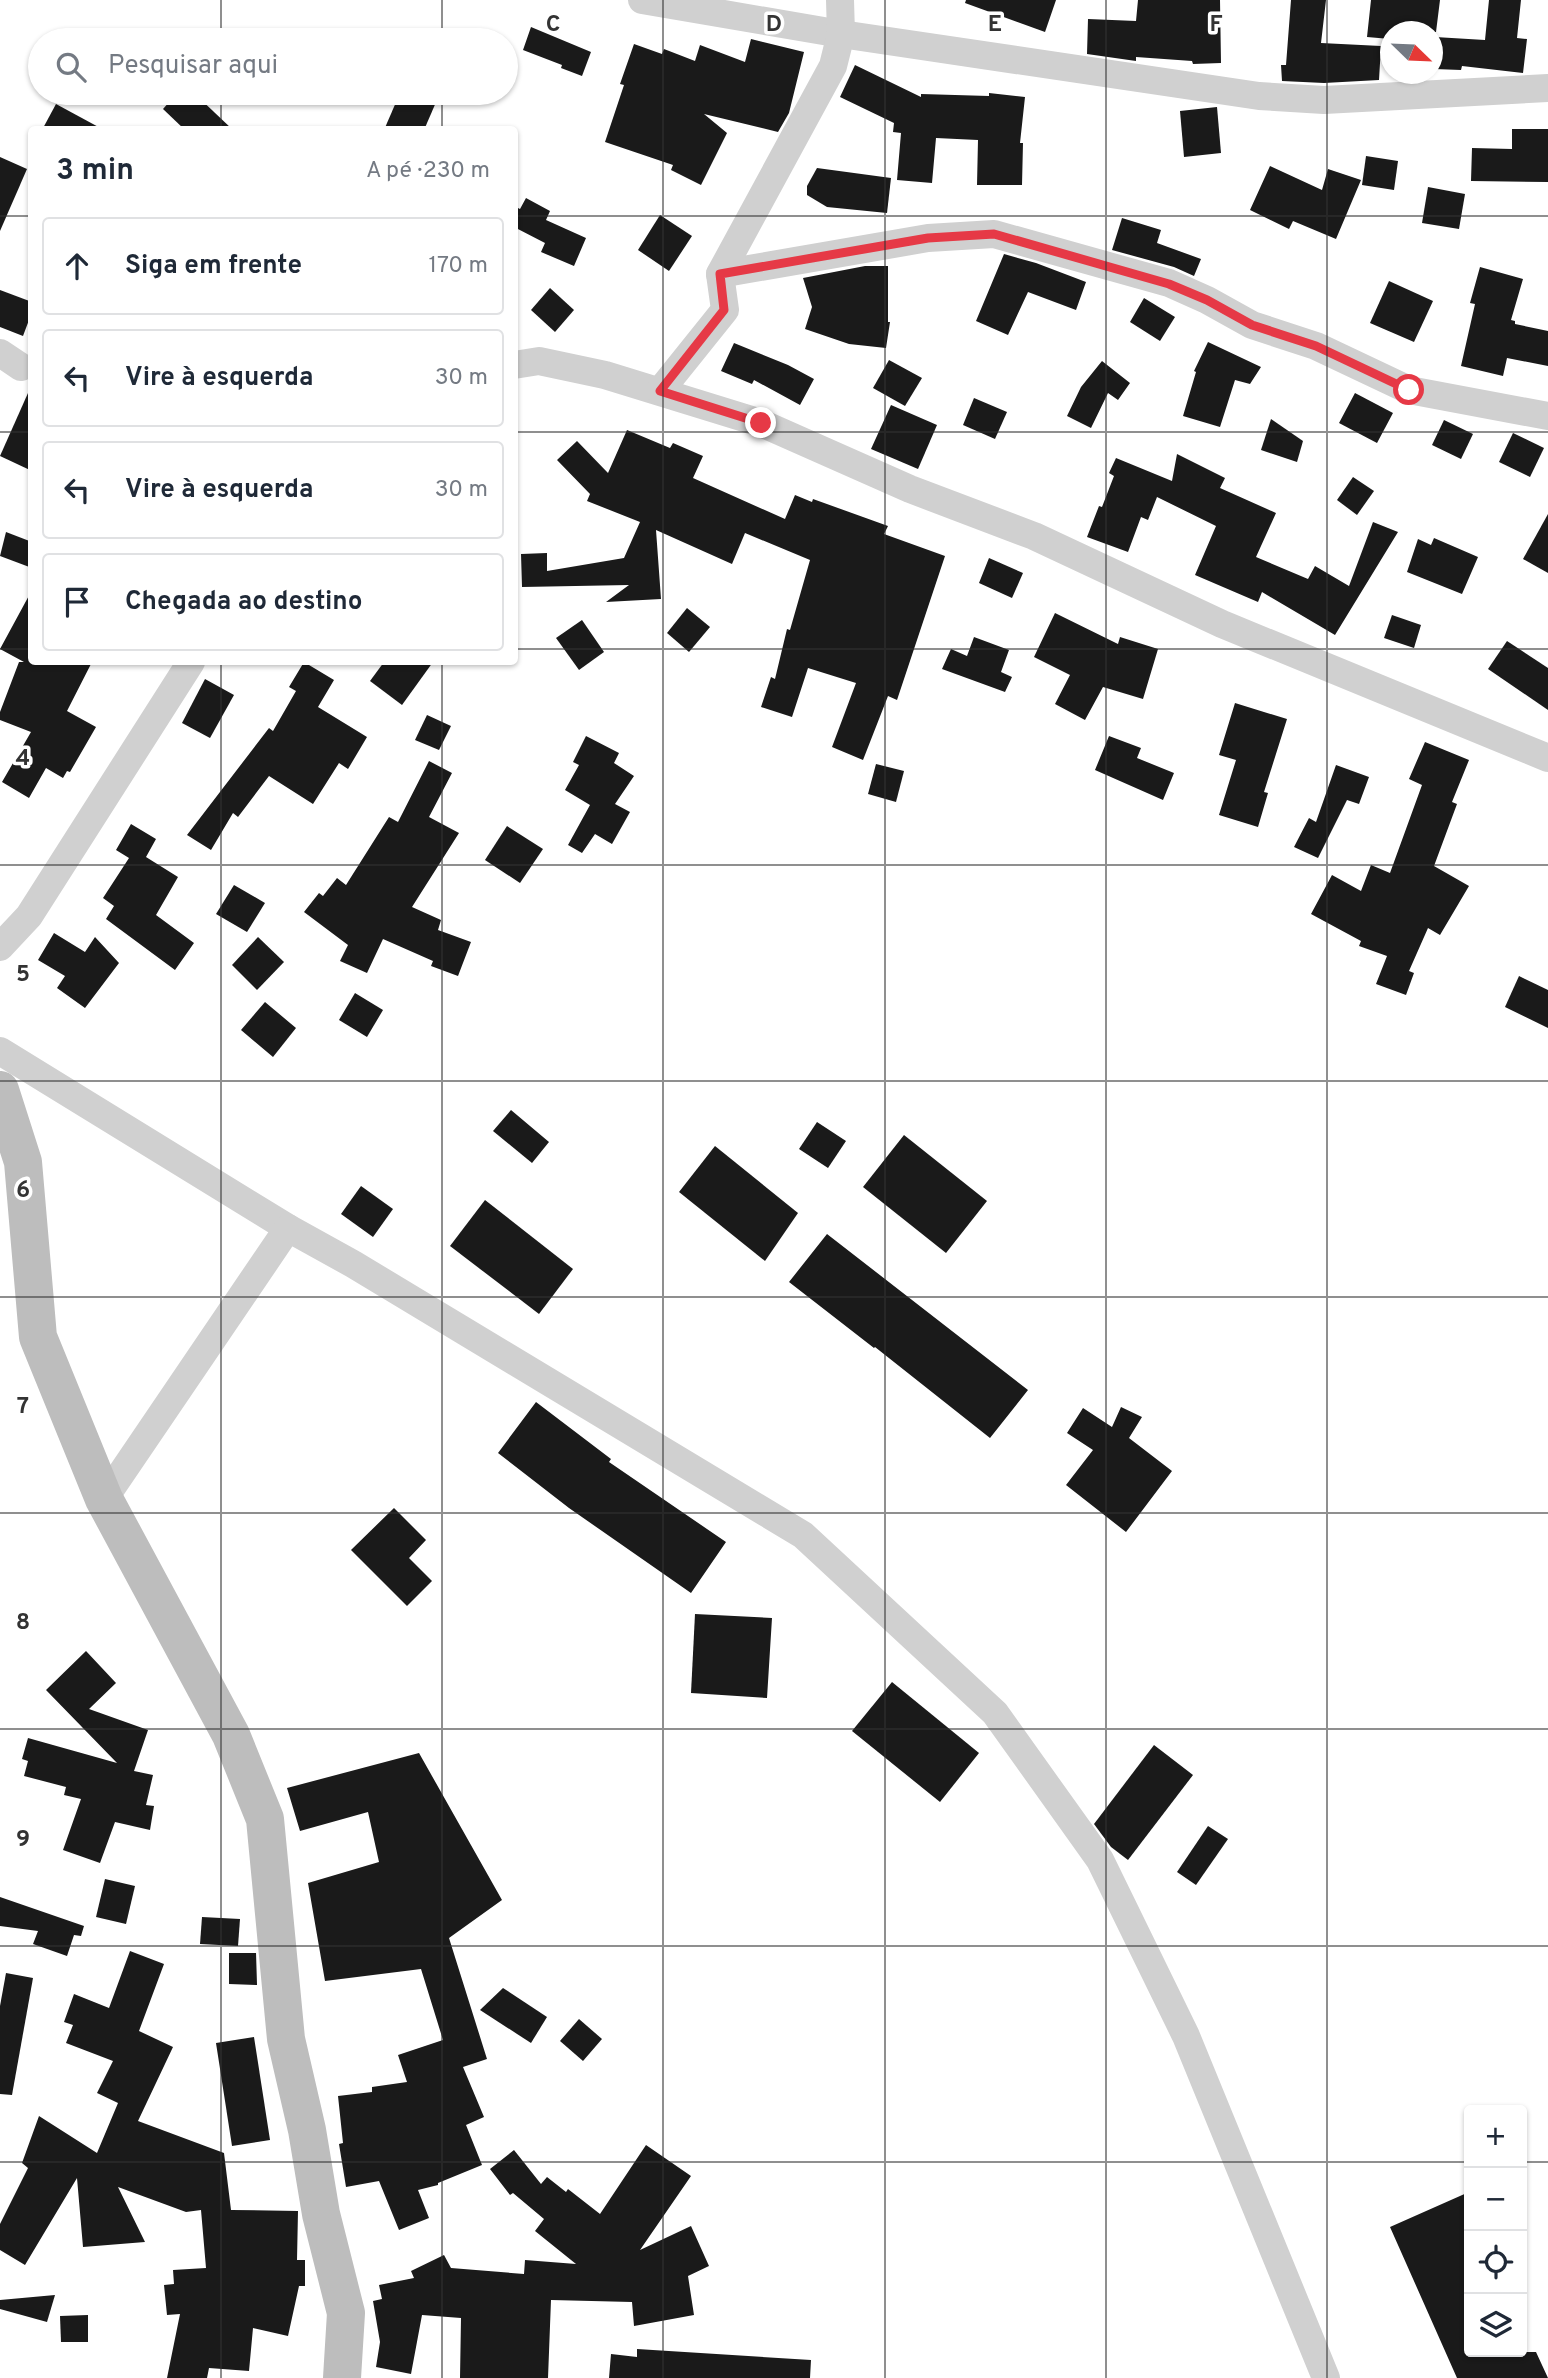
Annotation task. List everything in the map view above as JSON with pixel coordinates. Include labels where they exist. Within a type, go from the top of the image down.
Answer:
[{"type":"street","points":[[642,0],[841,34],[1259,96],[1324,100],[1548,88]]},
{"type":"street","points":[[660,391],[724,310],[720,274],[833,66],[841,34],[840,0]]},
{"type":"street","points":[[720,274],[928,238],[994,234],[1169,284],[1207,300],[1252,325],[1316,346],[1409,390],[1548,416]]},
{"type":"street","points":[[518,364],[539,361],[605,375],[761,423],[910,489],[1034,536],[1222,624],[1548,758]]},
{"type":"street","points":[[0,947],[29,916],[189,665]]},
{"type":"street","points":[[0,1051],[288,1228],[365,1271],[803,1535],[995,1713],[1100,1860],[1186,2036],[1326,2378]]},
{"type":"street","points":[[0,1090],[23,1162],[38,1337],[104,1499],[230,1735],[265,1819],[286,2039],[307,2130],[321,2214],[346,2313],[345,2375]]},
{"type":"street","points":[[104,1499],[288,1228]]},
{"type":"building","points":[[966,0],[1056,0],[1045,32],[965,3]]},
{"type":"building","points":[[1138,0],[1220,0],[1221,63],[1193,64],[1192,61],[1136,57],[1136,61],[1087,54],[1088,19],[1136,21]]},
{"type":"building","points":[[1291,0],[1326,0],[1321,43],[1380,46],[1379,80],[1324,83],[1282,81],[1281,65],[1286,65]]},
{"type":"building","points":[[1371,0],[1440,0],[1437,21],[1380,21],[1380,38],[1367,37]]},
{"type":"building","points":[[1489,0],[1521,0],[1517,38],[1527,39],[1523,73],[1462,66],[1461,70],[1443,69],[1443,37],[1485,40]]},
{"type":"building","points":[[531,27],[591,52],[582,76],[523,50]]},
{"type":"building","points":[[751,39],[804,52],[789,113],[778,132],[704,114],[727,133],[701,185],[671,170],[673,165],[605,142],[634,44],[662,54],[664,49],[695,61],[700,45],[745,62]]},
{"type":"building","points":[[855,65],[921,97],[921,94],[989,96],[989,93],[1025,97],[1020,143],[1023,143],[1022,185],[977,185],[978,140],[936,138],[932,183],[897,180],[901,133],[893,132],[894,123],[840,97]]},
{"type":"building","points":[[58,105],[97,126],[44,126]]},
{"type":"building","points":[[166,105],[207,105],[229,126],[181,126],[163,109]]},
{"type":"building","points":[[395,105],[435,105],[426,126],[386,126]]},
{"type":"building","points":[[1217,107],[1221,153],[1184,157],[1180,111]]},
{"type":"building","points":[[1512,129],[1548,129],[1548,182],[1471,181],[1472,148],[1512,149]]},
{"type":"building","points":[[1366,156],[1398,161],[1394,190],[1362,185]]},
{"type":"building","points":[[0,157],[27,169],[0,231]]},
{"type":"building","points":[[1270,166],[1322,190],[1328,169],[1361,180],[1336,239],[1293,221],[1289,229],[1250,210]]},
{"type":"building","points":[[817,168],[891,178],[887,213],[827,207],[807,195],[807,186]]},
{"type":"building","points":[[1428,187],[1465,194],[1459,229],[1422,223]]},
{"type":"building","points":[[526,198],[550,211],[546,220],[586,238],[574,266],[541,252],[545,243],[518,229],[518,208],[520,209]]},
{"type":"building","points":[[660,215],[692,236],[669,271],[638,250]]},
{"type":"building","points":[[1122,218],[1161,230],[1157,243],[1201,259],[1194,276],[1174,267],[1112,250]]},
{"type":"building","points":[[1004,254],[1086,282],[1076,310],[1028,292],[1008,335],[976,321]]},
{"type":"building","points":[[865,266],[888,266],[890,322],[886,348],[849,344],[805,329],[812,307],[803,278]]},
{"type":"building","points":[[1480,267],[1523,279],[1511,320],[1515,321],[1515,324],[1548,331],[1548,366],[1507,358],[1503,376],[1461,366],[1475,304],[1470,303]]},
{"type":"building","points":[[1389,281],[1433,301],[1414,342],[1370,323]]},
{"type":"building","points":[[550,288],[574,310],[555,332],[531,310]]},
{"type":"building","points":[[0,290],[28,300],[28,323],[23,336],[0,327]]},
{"type":"building","points":[[1144,298],[1175,317],[1160,341],[1130,322]]},
{"type":"building","points":[[1208,342],[1261,367],[1250,384],[1235,380],[1220,427],[1183,416],[1196,372],[1194,371]]},
{"type":"building","points":[[734,343],[814,379],[800,405],[754,380],[752,384],[721,371]]},
{"type":"building","points":[[889,360],[922,378],[905,406],[873,388]]},
{"type":"building","points":[[1102,361],[1130,383],[1118,400],[1108,393],[1091,428],[1067,416],[1081,387]]},
{"type":"building","points":[[28,393],[28,469],[0,456]]},
{"type":"building","points":[[1355,393],[1393,413],[1377,443],[1339,423]]},
{"type":"building","points":[[974,398],[1007,412],[995,439],[963,425]]},
{"type":"building","points":[[891,405],[937,425],[918,469],[871,449]]},
{"type":"building","points":[[1271,419],[1303,441],[1297,462],[1261,450]]},
{"type":"building","points":[[1444,420],[1473,434],[1461,459],[1432,445]]},
{"type":"building","points":[[627,430],[670,448],[673,443],[703,456],[693,478],[785,519],[795,495],[812,502],[813,499],[888,526],[884,534],[945,556],[897,700],[888,696],[863,760],[832,747],[856,683],[808,668],[792,717],[761,707],[771,677],[775,679],[787,629],[790,630],[810,560],[745,533],[732,564],[656,530],[661,599],[606,602],[629,585],[522,587],[521,554],[547,553],[547,571],[624,558],[640,522],[587,501],[590,494],[557,460],[577,441],[608,473]]},
{"type":"building","points":[[1513,433],[1544,448],[1530,477],[1499,462]]},
{"type":"building","points":[[1177,454],[1225,478],[1220,488],[1276,513],[1256,557],[1308,579],[1315,566],[1349,586],[1373,522],[1398,532],[1335,635],[1262,592],[1258,602],[1195,575],[1216,526],[1157,497],[1148,520],[1141,517],[1128,552],[1087,537],[1114,476],[1109,473],[1116,458],[1172,481]]},
{"type":"building","points":[[1353,477],[1374,491],[1357,515],[1337,500]]},
{"type":"building","points":[[1548,514],[1548,573],[1523,559]]},
{"type":"building","points":[[6,532],[28,540],[28,566],[0,556]]},
{"type":"building","points":[[1434,538],[1478,557],[1462,594],[1407,572],[1418,539],[1431,545]]},
{"type":"building","points":[[989,558],[1023,573],[1012,598],[979,583]]},
{"type":"building","points":[[28,597],[28,665],[90,665],[67,711],[96,727],[70,772],[67,771],[63,778],[46,768],[29,798],[2,782],[31,732],[0,720],[0,712],[19,662],[24,662],[0,649]]},
{"type":"building","points":[[687,608],[710,627],[689,652],[667,633]]},
{"type":"building","points":[[1055,613],[1118,644],[1120,637],[1158,649],[1143,699],[1103,687],[1085,720],[1055,704],[1070,675],[1034,657]]},
{"type":"building","points":[[1392,615],[1421,625],[1414,648],[1384,638]]},
{"type":"building","points":[[582,620],[604,652],[579,670],[556,638]]},
{"type":"building","points":[[974,637],[1009,650],[1001,672],[1012,677],[1005,692],[942,669],[951,649],[967,656]]},
{"type":"building","points":[[1507,641],[1548,668],[1548,710],[1488,669]]},
{"type":"building","points":[[302,665],[309,665],[334,680],[318,707],[367,737],[348,769],[339,763],[313,804],[269,776],[238,817],[233,813],[211,850],[187,835],[269,728],[273,731],[296,691],[289,687]]},
{"type":"building","points":[[382,665],[431,665],[402,705],[370,681]]},
{"type":"building","points":[[205,679],[234,695],[210,738],[182,723]]},
{"type":"building","points":[[1235,703],[1287,719],[1264,792],[1268,793],[1258,827],[1219,815],[1236,760],[1219,755]]},
{"type":"building","points":[[427,715],[451,726],[439,750],[415,740]]},
{"type":"building","points":[[586,736],[619,753],[614,763],[634,776],[615,804],[630,812],[612,844],[595,834],[582,853],[568,845],[590,805],[565,790],[579,765],[573,762]]},
{"type":"building","points":[[1109,736],[1141,748],[1137,758],[1174,773],[1163,800],[1095,770]]},
{"type":"building","points":[[1425,742],[1469,760],[1452,802],[1457,804],[1434,866],[1469,886],[1440,935],[1428,928],[1409,971],[1414,973],[1406,995],[1376,984],[1387,956],[1359,946],[1361,941],[1311,914],[1332,875],[1361,891],[1371,865],[1390,873],[1422,785],[1409,779]]},
{"type":"building","points":[[429,761],[452,773],[429,817],[459,833],[412,907],[441,920],[438,930],[471,942],[458,976],[431,966],[433,961],[383,939],[367,973],[340,961],[348,945],[304,912],[319,893],[323,896],[337,878],[346,885],[389,817],[398,822]]},
{"type":"building","points":[[876,764],[904,771],[896,802],[868,794]]},
{"type":"building","points":[[1336,765],[1369,777],[1359,804],[1347,800],[1318,858],[1294,847],[1309,818],[1316,822]]},
{"type":"building","points":[[131,824],[156,839],[146,857],[178,877],[156,915],[194,943],[175,970],[106,919],[114,906],[103,898],[129,858],[116,850]]},
{"type":"building","points":[[507,826],[543,849],[520,883],[485,860]]},
{"type":"building","points":[[234,885],[265,903],[247,932],[216,914]]},
{"type":"building","points":[[54,933],[85,952],[95,937],[119,963],[85,1008],[57,988],[65,976],[38,960]]},
{"type":"building","points":[[258,937],[284,962],[257,990],[232,965]]},
{"type":"building","points":[[1519,976],[1548,990],[1548,1028],[1505,1007]]},
{"type":"building","points":[[355,993],[383,1010],[367,1037],[339,1020]]},
{"type":"building","points":[[265,1002],[296,1028],[273,1057],[241,1030]]},
{"type":"building","points":[[511,1110],[549,1142],[532,1163],[493,1131]]},
{"type":"building","points":[[817,1122],[846,1141],[828,1168],[799,1149]]},
{"type":"building","points":[[904,1135],[987,1201],[946,1253],[863,1187]]},
{"type":"building","points":[[715,1146],[798,1213],[765,1261],[679,1192]]},
{"type":"building","points":[[361,1186],[393,1209],[373,1237],[341,1214]]},
{"type":"building","points":[[485,1200],[573,1269],[539,1314],[450,1246]]},
{"type":"building","points":[[827,1234],[1028,1390],[990,1438],[789,1282]]},
{"type":"building","points":[[536,1402],[611,1459],[609,1462],[726,1542],[691,1593],[569,1508],[498,1453]]},
{"type":"building","points":[[1121,1407],[1142,1417],[1129,1438],[1172,1471],[1126,1532],[1066,1485],[1093,1450],[1067,1433],[1083,1408],[1112,1427]]},
{"type":"building","points":[[394,1508],[426,1540],[409,1558],[432,1581],[407,1606],[351,1550]]},
{"type":"building","points":[[695,1614],[772,1618],[767,1698],[691,1693]]},
{"type":"building","points":[[86,1651],[116,1683],[89,1709],[148,1730],[134,1771],[153,1775],[146,1805],[154,1806],[150,1830],[115,1822],[100,1863],[63,1850],[81,1799],[64,1795],[66,1787],[24,1776],[28,1761],[22,1759],[28,1738],[117,1763],[46,1690]]},
{"type":"building","points":[[892,1682],[979,1753],[940,1802],[852,1731]]},
{"type":"building","points":[[1154,1745],[1193,1775],[1128,1860],[1111,1847],[1094,1824]]},
{"type":"building","points":[[419,1753],[502,1900],[449,1938],[487,2059],[463,2067],[484,2117],[466,2125],[482,2165],[438,2185],[418,2190],[429,2218],[399,2230],[379,2181],[346,2187],[339,2144],[343,2143],[338,2096],[372,2092],[372,2087],[407,2082],[398,2055],[443,2040],[421,1969],[325,1981],[308,1883],[379,1862],[368,1812],[300,1831],[287,1788]]},
{"type":"building","points":[[1208,1826],[1228,1839],[1196,1885],[1177,1872]]},
{"type":"building","points":[[105,1879],[135,1886],[126,1924],[96,1917]]},
{"type":"building","points":[[0,1897],[84,1926],[81,1936],[74,1935],[67,1956],[33,1944],[38,1931],[0,1926]]},
{"type":"building","points":[[202,1917],[240,1919],[238,1946],[200,1944]]},
{"type":"building","points":[[130,1951],[164,1964],[139,2031],[173,2047],[138,2121],[224,2153],[231,2210],[298,2211],[297,2260],[305,2260],[305,2286],[299,2286],[288,2336],[253,2328],[249,2371],[209,2368],[207,2378],[167,2378],[180,2314],[167,2315],[164,2285],[174,2284],[173,2270],[206,2268],[201,2210],[186,2212],[118,2187],[145,2242],[83,2247],[77,2178],[25,2265],[0,2250],[0,2224],[28,2168],[22,2163],[39,2116],[97,2153],[118,2103],[97,2093],[113,2061],[66,2043],[73,2025],[64,2022],[74,1994],[109,2008]]},
{"type":"building","points":[[229,1953],[256,1953],[257,1985],[229,1984]]},
{"type":"building","points":[[6,1973],[33,1978],[12,2095],[0,2094],[0,2006]]},
{"type":"building","points":[[503,1988],[547,2017],[531,2043],[480,2010]]},
{"type":"building","points":[[579,2019],[602,2039],[583,2061],[560,2041]]},
{"type":"building","points":[[254,2037],[270,2140],[232,2146],[216,2043]]},
{"type":"building","points":[[646,2145],[691,2176],[640,2250],[691,2226],[709,2266],[688,2276],[694,2315],[634,2326],[632,2302],[551,2300],[548,2378],[460,2378],[461,2318],[422,2315],[411,2374],[376,2367],[380,2342],[373,2301],[382,2299],[379,2285],[414,2278],[411,2271],[444,2255],[451,2268],[524,2274],[525,2260],[576,2264],[535,2231],[544,2219],[513,2193],[510,2195],[490,2169],[514,2150],[541,2184],[547,2177],[566,2192],[568,2189],[600,2214]]},
{"type":"building","points":[[1464,2194],[1464,2357],[1527,2357],[1527,2352],[1536,2352],[1548,2378],[1457,2378],[1390,2227]]},
{"type":"building","points":[[55,2295],[47,2322],[0,2309],[0,2300]]},
{"type":"building","points":[[88,2315],[88,2342],[61,2342],[60,2316]]},
{"type":"building","points":[[637,2349],[811,2360],[810,2378],[609,2378],[611,2354],[637,2357]]},
{"type":"route","points":[[761,423],[660,391],[724,310],[720,274],[928,238],[994,234],[1169,284],[1207,300],[1252,325],[1316,346],[1409,390]]}]
